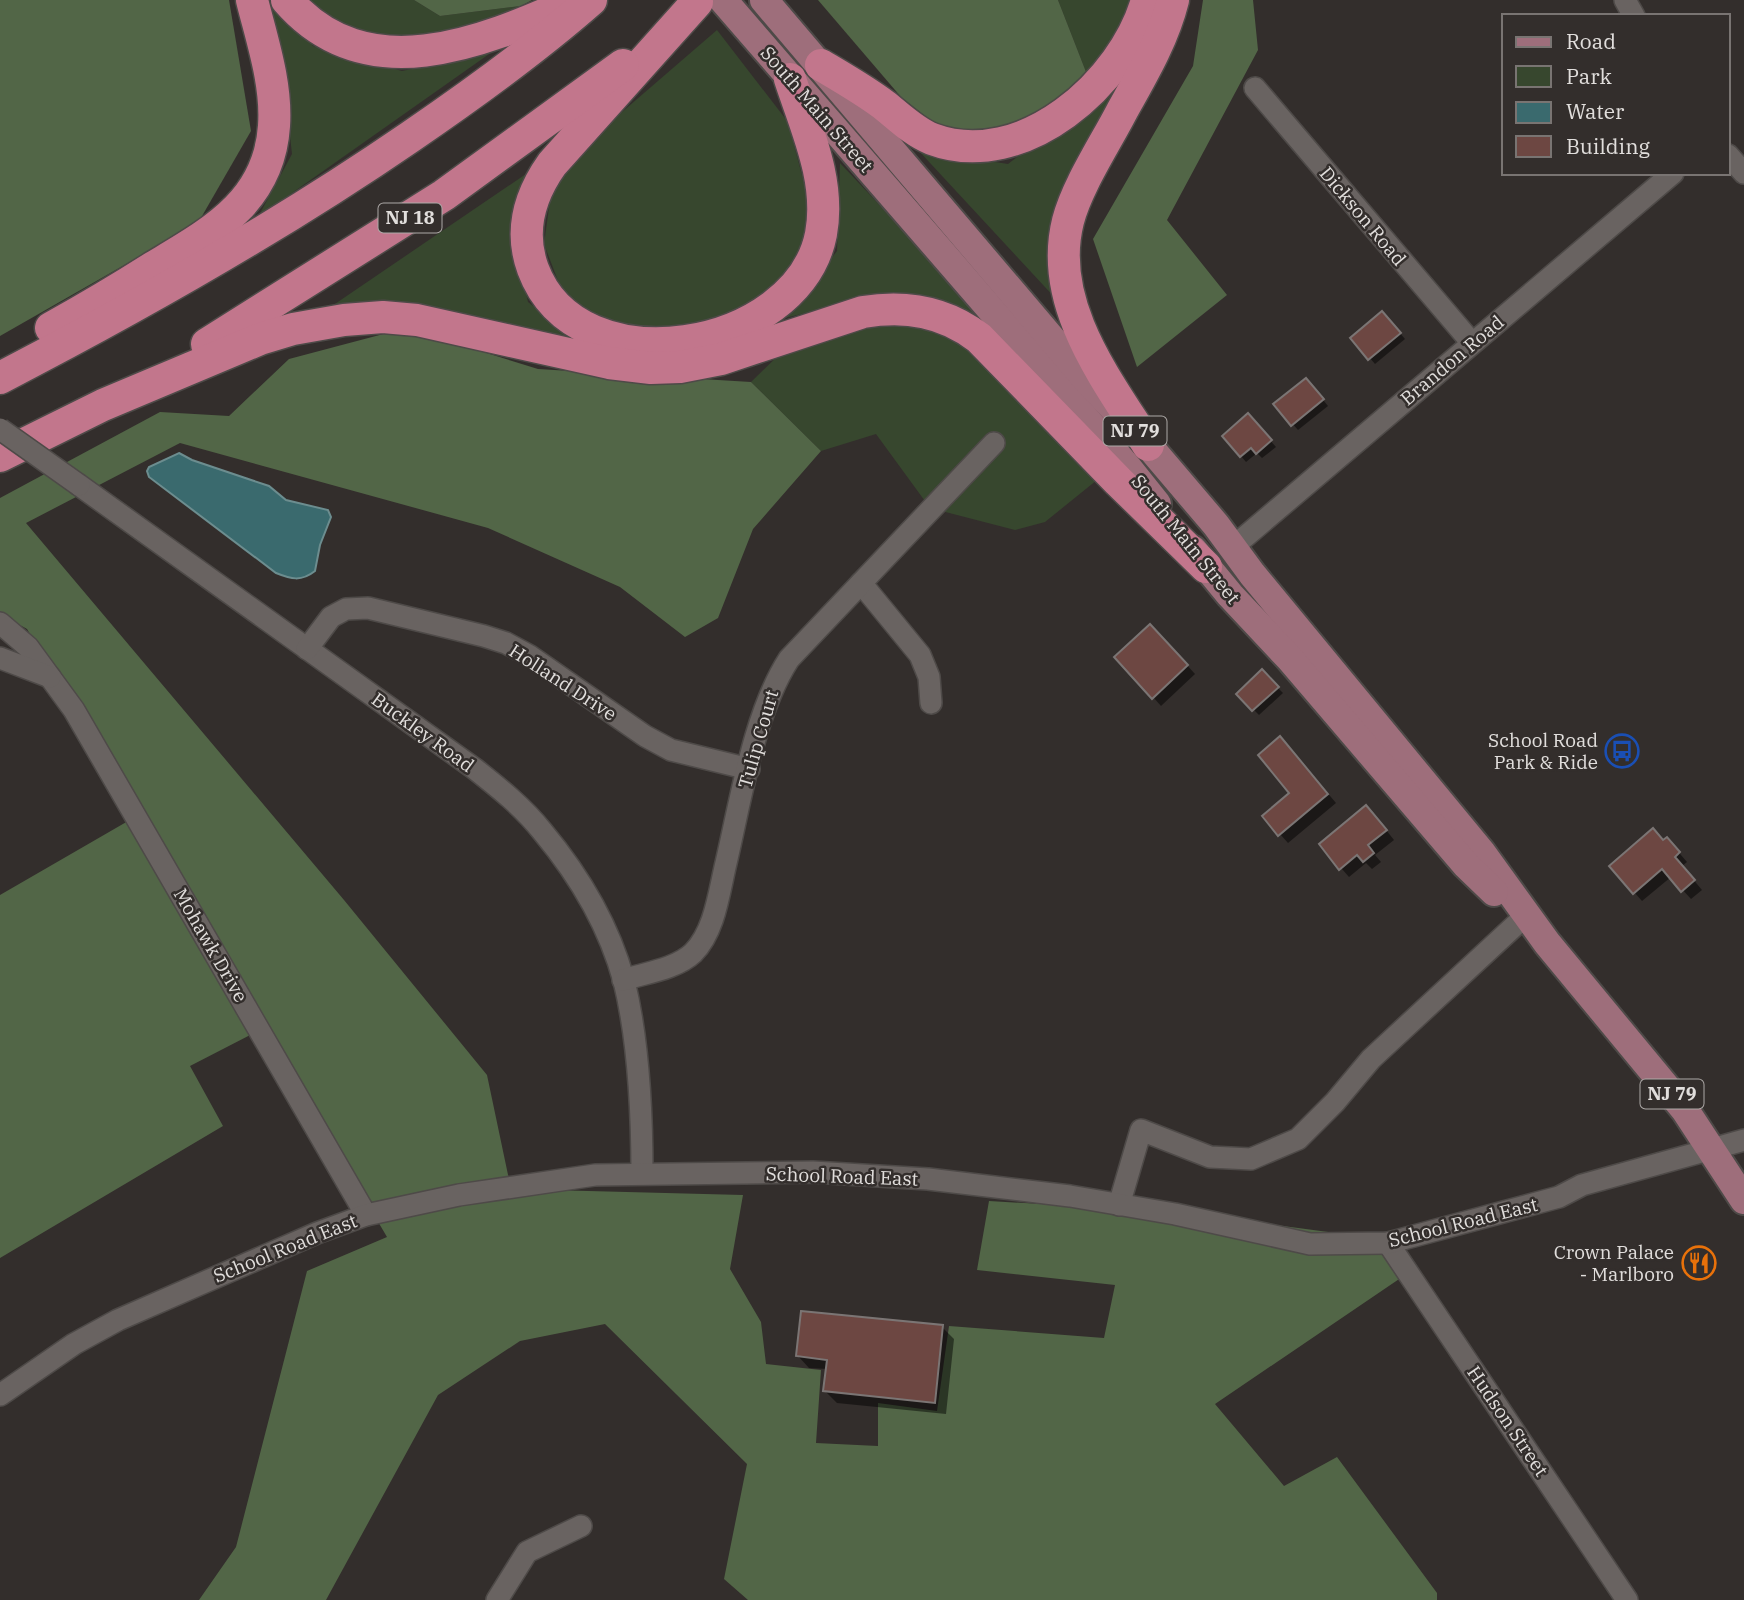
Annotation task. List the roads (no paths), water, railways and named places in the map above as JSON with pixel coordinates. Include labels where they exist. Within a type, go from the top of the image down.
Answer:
[{"type":"highway","points":[[0,357],[88,308],[211,233],[238,210],[253,190],[270,153],[275,107],[252,0]]},
{"type":"highway","points":[[287,0],[302,18],[338,40],[373,50],[414,52],[436,50],[494,36],[578,0]]},
{"type":"highway","points":[[0,378],[166,290],[348,179],[541,44],[591,0]]},
{"type":"highway","points":[[821,65],[854,83],[929,138],[947,144],[968,146],[1004,141],[1049,123],[1070,110],[1097,87],[1126,48],[1147,0]]},
{"type":"highway","points":[[1148,445],[1100,368],[1076,322],[1067,287],[1064,240],[1075,201],[1158,44],[1173,0]]},
{"type":"highway","points":[[706,1],[552,164],[531,201],[526,227],[527,245],[535,276],[556,308],[575,323],[610,338],[634,342],[663,342],[690,340],[718,333],[763,313],[790,292],[807,272],[816,253],[823,202],[818,167],[790,79]]},
{"type":"highway","name":"NJ 18","points":[[0,456],[103,405],[261,312],[444,195],[633,58],[706,1]]},
{"type":"highway","points":[[103,405],[260,339],[293,329],[344,320],[383,317],[417,320],[609,363],[660,368],[720,359],[863,312],[914,309],[952,321],[979,338],[1206,567]]},
{"type":"main road","name":"South Main Street","points":[[764,0],[1085,378],[1148,445],[1233,547],[1252,574],[1482,853],[1547,943],[1685,1110],[1712,1149]]},
{"type":"main road","name":"South Main Street","points":[[706,1],[766,49],[1129,469],[1206,567],[1290,659],[1466,865],[1547,943]]},
{"type":"main road","name":"NJ 79","points":[[1712,1149],[1744,1200]]},
{"type":"street","name":"Dickson Road","points":[[1255,88],[1472,343]]},
{"type":"street","points":[[1730,158],[1744,173]]},
{"type":"street","name":"Brandon Road","points":[[1233,547],[1670,175]]},
{"type":"street","name":"Buckley Road","points":[[0,429],[475,769],[513,800],[541,829],[590,899],[623,980],[638,1083],[642,1173]]},
{"type":"street","name":"Tulip Court","points":[[623,980],[675,964],[692,954],[704,939],[717,902],[768,695],[789,659],[995,443]]},
{"type":"street","points":[[861,583],[920,655],[929,677],[932,703]]},
{"type":"street","name":"Holland Drive","points":[[307,649],[331,617],[346,609],[368,608],[484,636],[506,643],[530,656],[645,736],[671,750],[749,769]]},
{"type":"street","name":"Mohawk Drive","points":[[0,623],[28,646],[74,710],[366,1215]]},
{"type":"street","points":[[0,658],[52,677]]},
{"type":"street","points":[[1119,1205],[1140,1130],[1210,1157],[1251,1159],[1298,1139],[1335,1102],[1371,1059],[1522,919]]},
{"type":"street","name":"School Road East","points":[[0,1395],[74,1344],[118,1320],[218,1275],[366,1215],[458,1195],[595,1175],[813,1172],[859,1174],[983,1186],[1119,1205],[1175,1214],[1310,1244],[1388,1243],[1559,1197],[1582,1185],[1744,1140]]},
{"type":"street","name":"Hudson Street","points":[[1388,1243],[1627,1600]]},
{"type":"street","points":[[497,1600],[527,1552],[581,1527]]},
{"type":"water","points":[[179,453],[269,486],[286,500],[328,510],[331,517],[320,545],[315,571],[305,577],[296,578],[276,573],[149,477],[149,467]]},
{"type":"place","name":"School Road Park & Ride","points":[[1622,751]]},
{"type":"place","name":"Crown Palace - Marlboro","points":[[1699,1263]]}]
